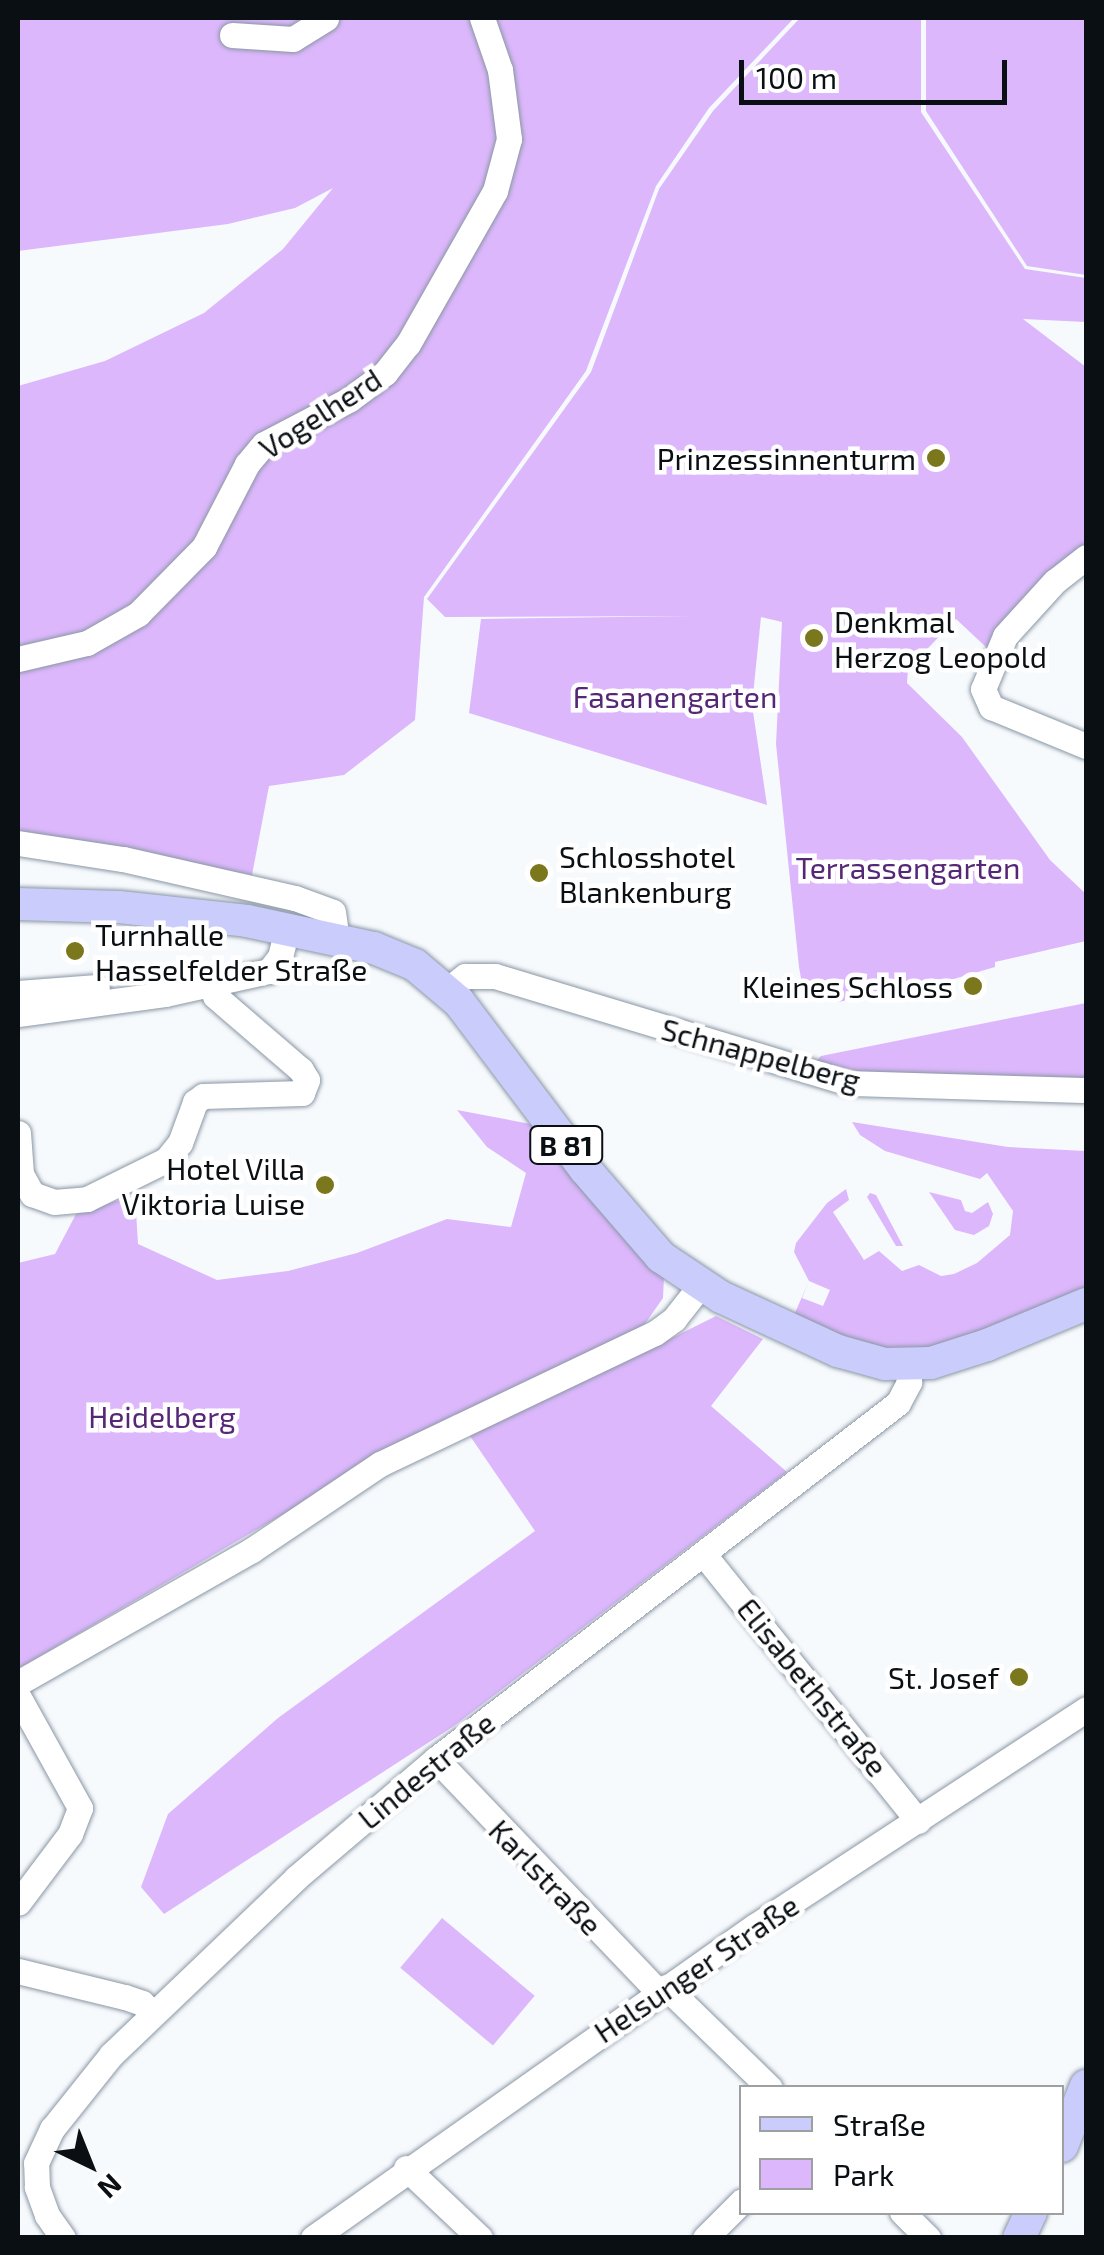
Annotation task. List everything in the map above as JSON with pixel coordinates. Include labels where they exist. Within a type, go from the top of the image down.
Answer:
[{"type":"main road","name":"B 81","points":[[18,904],[156,910],[284,943],[337,938],[403,958],[448,990],[631,1226],[661,1257],[700,1286],[838,1351],[885,1364],[908,1365],[956,1356],[1086,1304]]},
{"type":"main road","points":[[1064,2141],[1086,2086]]},
{"type":"main road","points":[[1019,2238],[1030,2215]]},
{"type":"street","points":[[232,35],[293,39],[326,18]]},
{"type":"street","name":"Vogelherd","points":[[18,659],[87,644],[138,614],[204,546],[247,464],[264,444],[350,399],[385,373],[408,344],[495,191],[509,139],[500,70],[482,18]]},
{"type":"street","points":[[1086,557],[1031,604],[1005,636],[983,689],[991,706],[1086,746]]},
{"type":"street","points":[[18,843],[142,862],[295,898],[333,912],[337,938]]},
{"type":"street","points":[[18,1014],[214,985],[269,971],[284,943]]},
{"type":"street","points":[[18,994],[158,979],[284,943]]},
{"type":"street","name":"Schnappelberg","points":[[448,990],[465,976],[495,976],[849,1083],[1086,1090]]},
{"type":"street","points":[[18,1133],[20,1174],[32,1194],[54,1202],[87,1199],[166,1160],[180,1143],[195,1102],[203,1096],[302,1093],[306,1080],[301,1070],[215,996],[214,985]]},
{"type":"street","points":[[18,1684],[252,1550],[380,1464],[654,1333],[674,1319],[700,1286]]},
{"type":"street","name":"Lindestraße","points":[[63,2238],[47,2215],[27,2163],[76,2095],[152,2013],[296,1878],[436,1759],[705,1556],[898,1403],[908,1382],[908,1365]]},
{"type":"street","name":"Elisabethstraße","points":[[705,1556],[918,1821]]},
{"type":"street","points":[[18,1696],[80,1808],[70,1834],[18,1904]]},
{"type":"street","name":"Helsunger Straße","points":[[313,2238],[406,2168],[662,1990],[1086,1709]]},
{"type":"street","name":"Karlstraße","points":[[436,1759],[662,1990],[767,2085]]},
{"type":"street","points":[[18,1972],[125,1996],[152,2013]]},
{"type":"street","points":[[406,2168],[480,2238]]},
{"type":"street","points":[[705,2238],[739,2204]]},
{"type":"street","points":[[905,2215],[928,2238]]},
{"type":"green space","points":[[18,18],[794,18],[709,108],[656,186],[586,371],[424,597],[415,720],[344,775],[269,786],[252,875],[18,835],[18,386],[105,361],[204,313],[283,249],[333,188],[295,208],[228,224],[18,251]]},
{"type":"green space","points":[[800,18],[921,18],[921,112],[1025,269],[1086,278],[1086,322],[1023,319],[1086,367],[1086,550],[987,648],[956,619],[908,669],[907,683],[962,737],[1050,860],[1086,894],[1086,941],[995,962],[995,967],[940,983],[940,988],[836,1002],[835,995],[805,1001],[799,967],[776,744],[782,622],[761,617],[752,705],[767,805],[469,713],[481,619],[695,616],[445,617],[427,599],[591,372],[659,189],[713,111]]},
{"type":"green space","points":[[926,18],[1086,18],[1086,275],[1027,266],[926,111]]},
{"type":"green space","points":[[1086,1003],[1086,1078],[855,1074],[815,1062],[821,1056]]},
{"type":"green space","name":"Heidelberg","points":[[457,1110],[536,1125],[664,1277],[663,1298],[640,1331],[650,1349],[716,1316],[763,1339],[711,1406],[787,1472],[454,1726],[164,1914],[141,1887],[168,1814],[278,1718],[535,1531],[455,1414],[18,1669],[18,1263],[55,1254],[76,1214],[135,1195],[138,1244],[217,1280],[288,1271],[357,1253],[447,1219],[511,1227],[526,1173],[487,1147]]},
{"type":"green space","points":[[852,1122],[1008,1147],[1086,1151],[1086,1291],[945,1345],[917,1349],[867,1348],[794,1315],[809,1281],[794,1252],[796,1243],[827,1203],[846,1189],[849,1200],[833,1212],[864,1260],[879,1251],[902,1271],[919,1265],[941,1276],[954,1274],[977,1263],[1010,1235],[1013,1211],[987,1173],[980,1179],[885,1151],[860,1135]],"holes":[[[809,1281],[830,1290],[823,1306],[802,1298]]]},
{"type":"green space","points":[[929,1192],[961,1200],[965,1211],[972,1213],[988,1202],[993,1214],[989,1226],[974,1235],[955,1230]]},
{"type":"green space","points":[[870,1193],[876,1195],[903,1246],[896,1246],[867,1197]]},
{"type":"green space","points":[[442,1918],[535,1996],[493,2046],[400,1968]]},
{"type":"place","name":"Prinzessinnenturm","points":[[936,458]]},
{"type":"place","name":"Denkmal Herzog Leopold","points":[[814,638]]},
{"type":"place","name":"Schlosshotel Blankenburg","points":[[539,873]]},
{"type":"place","name":"Turnhalle Hasselfelder Straße","points":[[75,951]]},
{"type":"place","name":"Kleines Schloss","points":[[973,986]]},
{"type":"place","name":"Hotel Villa Viktoria Luise","points":[[325,1185]]},
{"type":"place","name":"St. Josef","points":[[1019,1677]]},
{"type":"park label","name":"Fasanengarten","points":[[675,696]]},
{"type":"park label","name":"Terrassengarten","points":[[908,867]]}]
